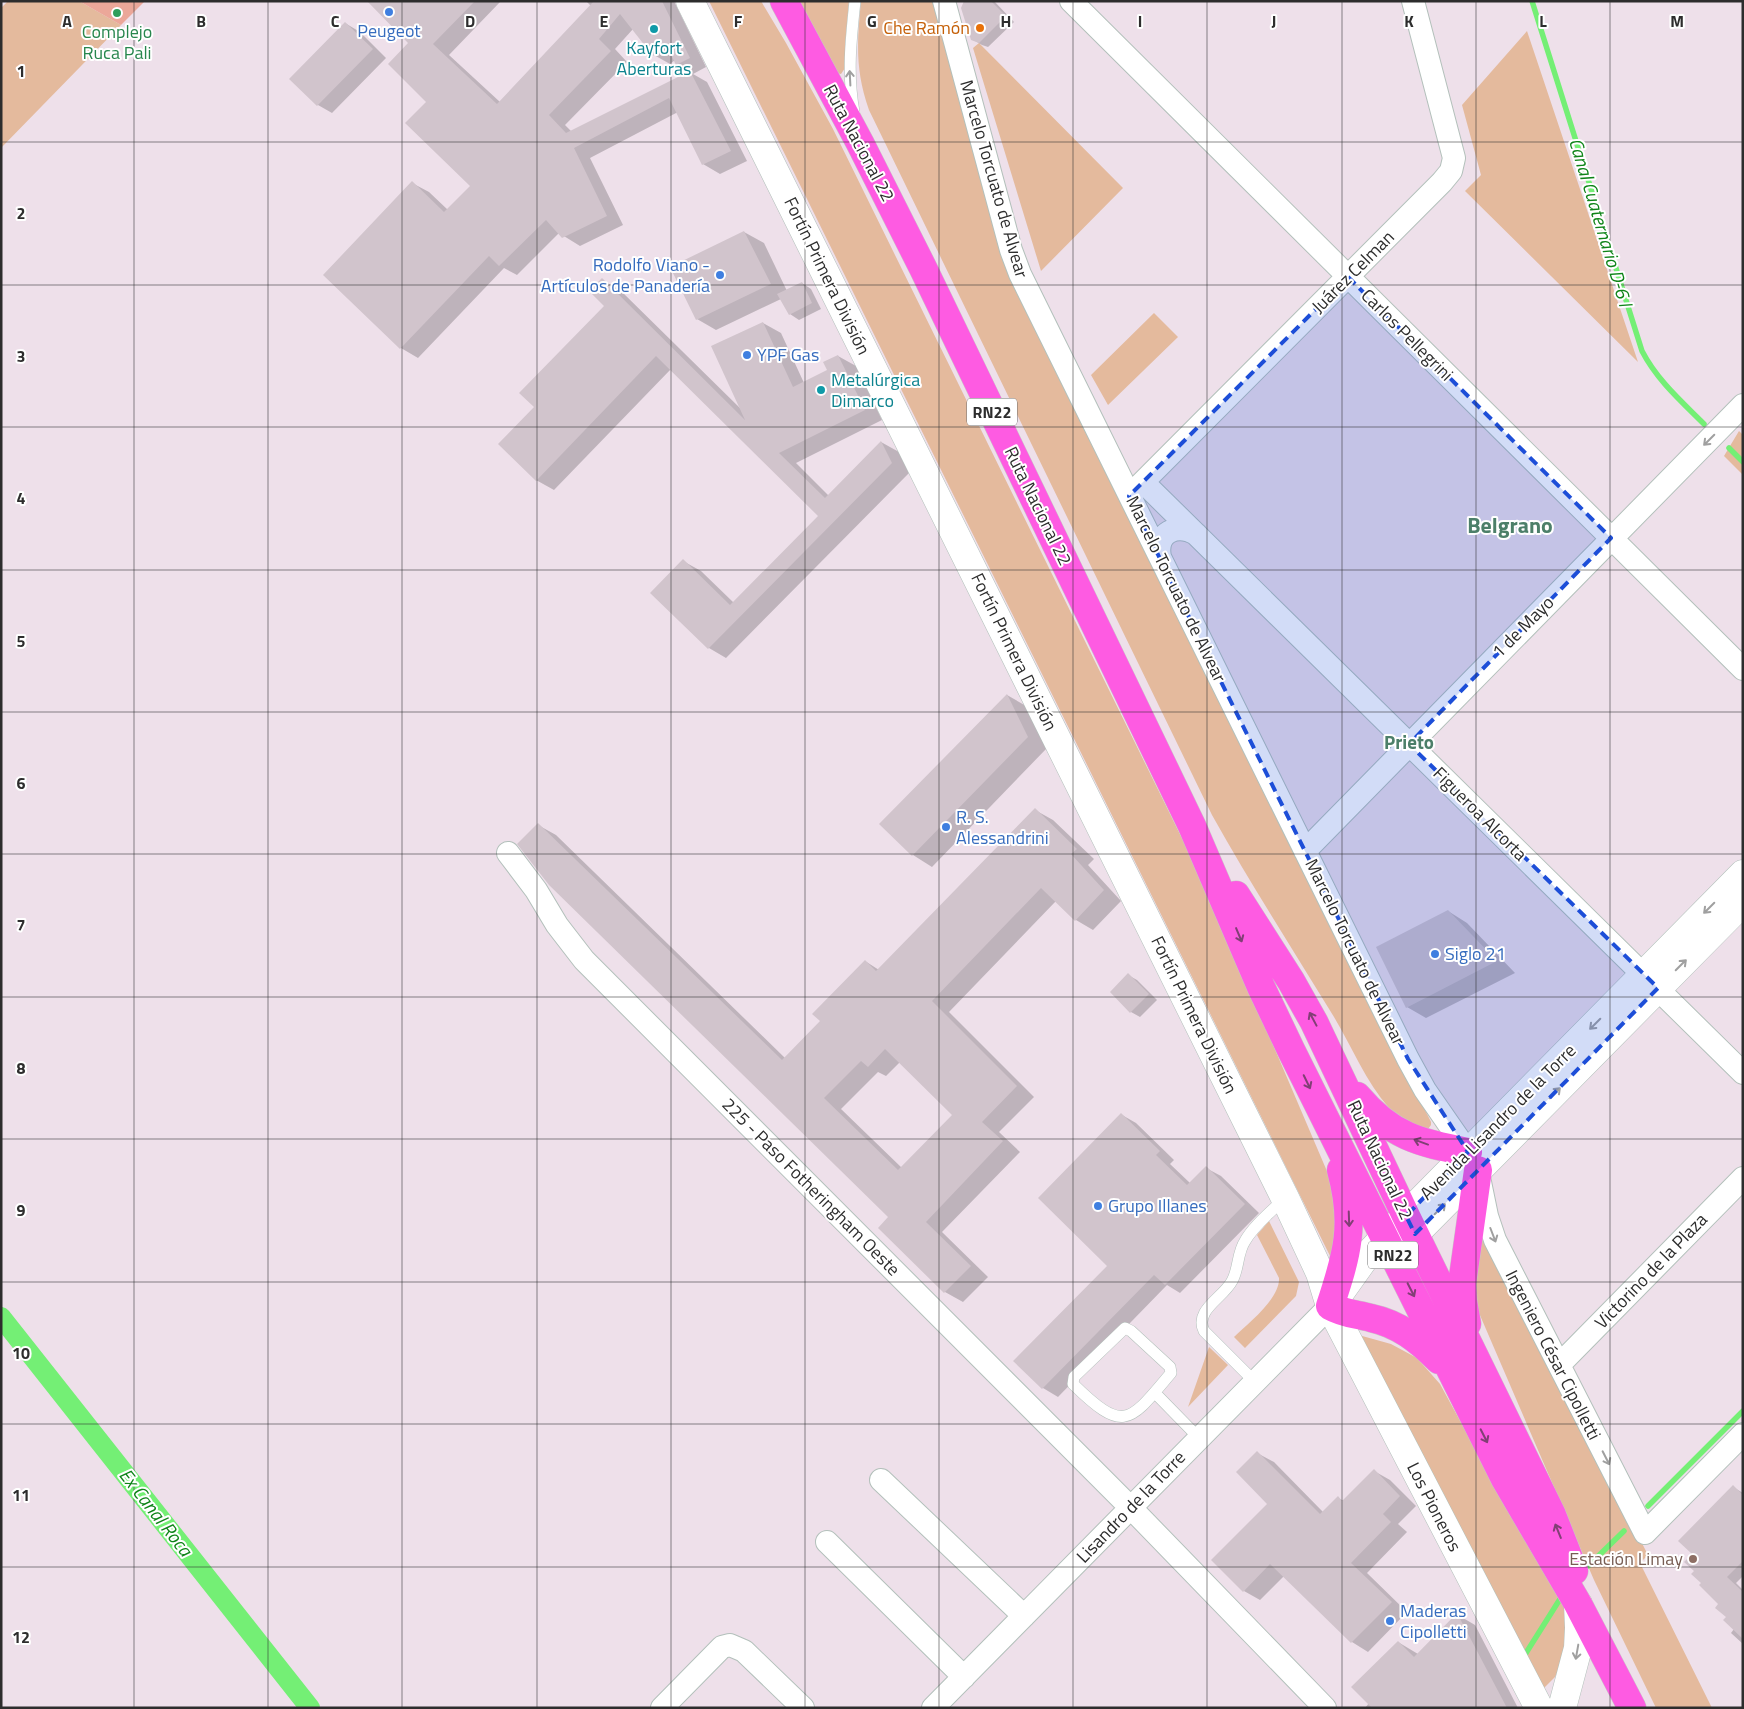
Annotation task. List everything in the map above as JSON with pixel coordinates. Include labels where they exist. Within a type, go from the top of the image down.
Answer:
[{"type":"highway","name":"Ruta Nacional 22","points":[[784,1],[860,143],[923,268],[1192,826],[1270,1006],[1326,1121],[1509,1485],[1578,1604],[1632,1708]]},
{"type":"highway","name":"Ruta Nacional 22","points":[[1192,826],[1302,1000],[1342,1078],[1552,1515],[1615,1674]]},
{"type":"highway","points":[[1342,1078],[1364,1104],[1396,1131],[1473,1161],[1462,1284],[1463,1301],[1473,1352]]},
{"type":"highway","points":[[1326,1121],[1344,1185],[1348,1204],[1349,1226],[1347,1248],[1330,1306],[1339,1312],[1370,1318],[1404,1330],[1418,1340],[1454,1375]]},
{"type":"street","name":"Fortín Primera División","points":[[690,1],[1285,1198],[1318,1268],[1330,1306]]},
{"type":"street","name":"Marcelo Torcuato de Alvear","points":[[944,1],[1015,262],[1136,489],[1160,557],[1413,1069],[1473,1161]]},
{"type":"street","name":"Carlos Pellegrini","points":[[1071,1],[1743,669]]},
{"type":"street","name":"Juárez Celman","points":[[1136,489],[1451,171],[1454,162],[1413,1]]},
{"type":"street","name":"1 de Mayo","points":[[1305,851],[1743,405]]},
{"type":"street","name":"Figueroa Alcorta","points":[[1136,489],[1196,534],[1743,1073]]},
{"type":"street","points":[[1160,557],[1160,542],[1168,532],[1184,529],[1196,534]]},
{"type":"street","name":"225 - Paso Fotheringham Oeste","points":[[508,853],[536,890],[557,925],[584,960],[1130,1508],[1325,1708]]},
{"type":"street","name":"Avenida Lisandro de la Torre","points":[[1330,1306],[1364,1259],[1389,1246],[1411,1225],[1651,981],[1743,874]]},
{"type":"street","name":"Avenida Lisandro de la Torre","points":[[1651,981],[1743,902]]},
{"type":"street","name":"Ingeniero César Cipolletti","points":[[1473,1161],[1495,1240],[1645,1533],[1743,1434]]},
{"type":"street","name":"Victorino de la Plaza","points":[[1559,1365],[1743,1178]]},
{"type":"street","name":"Lisandro de la Torre","points":[[934,1708],[1330,1306]]},
{"type":"street","name":"Los Pioneros","points":[[1330,1306],[1539,1708]]},
{"type":"street","points":[[881,1480],[1024,1616]]},
{"type":"street","points":[[826,1542],[964,1677]]},
{"type":"street","points":[[1562,1708],[1578,1648],[1578,1604]]},
{"type":"street","points":[[662,1708],[722,1647],[730,1645],[744,1651],[803,1708]]},
{"type":"lane","points":[[855,1],[849,78],[860,143]]},
{"type":"lane","points":[[1255,1382],[1204,1332],[1201,1321],[1204,1312],[1232,1282],[1245,1240],[1285,1198]]},
{"type":"lane","points":[[1128,1328],[1171,1370],[1172,1373],[1155,1393],[1135,1414],[1124,1417],[1116,1416],[1093,1403],[1073,1384],[1073,1381],[1074,1377],[1122,1329],[1128,1328]]},
{"type":"lane","points":[[1155,1393],[1199,1438]]},
{"type":"highlighted area","points":[[1348,277],[1611,538],[1409,744],[1658,988],[1415,1234],[1406,1216],[1468,1152],[1408,1059],[1129,496]]},
{"type":"shaded area","points":[[8,1],[79,1],[121,25],[1,148],[1,8]]},
{"type":"shaded area","name":"Complejo Ruca Pali","points":[[79,1],[145,1],[121,25]]},
{"type":"shaded area","points":[[709,1],[761,1],[833,129],[1204,883],[1338,1197],[1335,1266]]},
{"type":"shaded area","points":[[799,1],[849,1],[845,68],[841,74],[836,73]]},
{"type":"shaded area","points":[[861,1],[933,1],[1000,250],[1008,270],[1431,1122],[1428,1129],[1417,1128],[1397,1116],[1373,1087],[1334,1017],[1256,891],[1212,815],[869,110],[861,82],[858,56]]},
{"type":"shaded area","points":[[1527,31],[1638,362],[1465,191],[1481,175],[1462,105]]},
{"type":"shaded area","points":[[979,43],[1123,188],[1041,271],[973,48]]},
{"type":"shaded area","points":[[1154,313],[1178,337],[1108,405],[1091,375]]},
{"type":"shaded area","points":[[1739,431],[1743,435],[1743,475],[1724,456]]},
{"type":"shaded area","points":[[1269,1221],[1299,1282],[1296,1296],[1245,1348],[1234,1337],[1269,1302],[1278,1286],[1279,1278],[1257,1235]]},
{"type":"shaded area","points":[[1477,1235],[1487,1240],[1648,1555],[1640,1563],[1712,1708],[1656,1708],[1594,1580],[1476,1306],[1475,1236]]},
{"type":"shaded area","points":[[1355,1334],[1391,1344],[1417,1358],[1440,1384],[1507,1507],[1568,1605],[1565,1656],[1555,1677],[1539,1693]]},
{"type":"shaded area","points":[[1209,1347],[1228,1365],[1188,1407]]},
{"type":"building","points":[[367,1],[475,1],[433,44],[497,104],[594,1],[662,1],[690,58],[676,65],[666,45],[653,56],[620,14],[599,39],[611,51],[549,115],[566,133],[690,71],[731,151],[702,165],[669,98],[574,148],[607,216],[562,238],[546,220],[499,266],[489,256],[400,349],[323,275],[412,181],[444,212],[470,186],[405,123],[426,102],[388,64],[408,43]]},
{"type":"building","name":"Che Ramón","points":[[964,1],[991,1],[1006,16],[979,43],[971,40],[961,8]]},
{"type":"building","points":[[345,22],[373,49],[317,106],[289,79]]},
{"type":"building","name":"Rodolfo Viano - Artículos de Panadería","points":[[744,231],[771,284],[696,320],[670,267]]},
{"type":"building","points":[[602,278],[745,420],[711,346],[763,322],[793,387],[827,370],[823,362],[838,355],[865,410],[779,453],[825,498],[881,441],[892,463],[708,649],[650,593],[683,559],[730,605],[818,516],[656,356],[536,481],[498,444],[534,407],[519,393],[604,306],[589,291]]},
{"type":"building","points":[[802,282],[812,303],[789,315],[777,294]]},
{"type":"building","points":[[1007,694],[1028,737],[912,856],[879,824]]},
{"type":"building","points":[[1035,808],[1077,849],[1071,854],[1104,890],[1075,921],[1041,888],[932,1001],[1017,1086],[982,1122],[1003,1141],[926,1222],[971,1266],[944,1293],[878,1228],[888,1217],[549,885],[517,844],[538,823],[782,1060],[820,1021],[812,1014],[865,960],[876,971]],"holes":[[[885,1049],[952,1115],[898,1170],[824,1098],[861,1061],[868,1067]]]},
{"type":"building","name":"Siglo 21","points":[[1448,910],[1497,961],[1406,1008],[1376,947]]},
{"type":"building","points":[[1128,973],[1149,994],[1130,1013],[1110,992]]},
{"type":"building","points":[[1121,1113],[1160,1151],[1156,1155],[1187,1185],[1206,1166],[1245,1204],[1165,1285],[1154,1275],[1042,1389],[1013,1361],[1107,1266],[1038,1198]]},
{"type":"building","points":[[1257,1451],[1320,1514],[1338,1496],[1342,1501],[1374,1469],[1400,1496],[1383,1514],[1391,1522],[1351,1563],[1392,1602],[1351,1643],[1270,1564],[1243,1592],[1211,1560],[1267,1504],[1236,1472]]},
{"type":"building","points":[[1733,1485],[1743,1495],[1743,1561],[1727,1577],[1743,1592],[1743,1639],[1723,1620],[1726,1617],[1715,1608],[1718,1604],[1691,1574],[1694,1571],[1684,1562],[1692,1554],[1678,1541]]},
{"type":"building","points":[[1457,1613],[1507,1708],[1372,1708],[1351,1687],[1398,1641],[1414,1657]]},
{"type":"waterway","name":"Canal Cuaternario D-6 I","points":[[1532,1],[1642,351],[1662,381],[1704,424]]},
{"type":"waterway","name":"Canal Cuaternario D-6 I","points":[[1729,448],[1743,462]]},
{"type":"waterway","name":"Ex Canal Roca","points":[[1,1317],[310,1708]]},
{"type":"waterway","points":[[1648,1506],[1743,1411]]},
{"type":"waterway","points":[[1588,1566],[1624,1531]]},
{"type":"waterway","points":[[1526,1653],[1560,1599]]},
{"type":"place","name":"Peugeot","points":[[389,12]]},
{"type":"place","name":"Complejo Ruca Pali","points":[[117,13]]},
{"type":"place","name":"Che Ramón","points":[[980,28]]},
{"type":"place","name":"Kayfort Aberturas","points":[[654,29]]},
{"type":"place","name":"Rodolfo Viano - Artículos de Panadería","points":[[720,275]]},
{"type":"place","name":"YPF Gas","points":[[747,355]]},
{"type":"place","name":"Metalúrgica Dimarco","points":[[821,390]]},
{"type":"place","name":"R. S. Alessandrini","points":[[946,827]]},
{"type":"place","name":"Siglo 21","points":[[1435,954]]},
{"type":"place","name":"Grupo Illanes","points":[[1098,1206]]},
{"type":"place","name":"Estación Limay","points":[[1693,1559]]},
{"type":"place","name":"Maderas Cipolletti","points":[[1390,1621]]},
{"type":"district","name":"Belgrano","points":[[1510,525]]},
{"type":"district","name":"Prieto","points":[[1409,742]]}]
